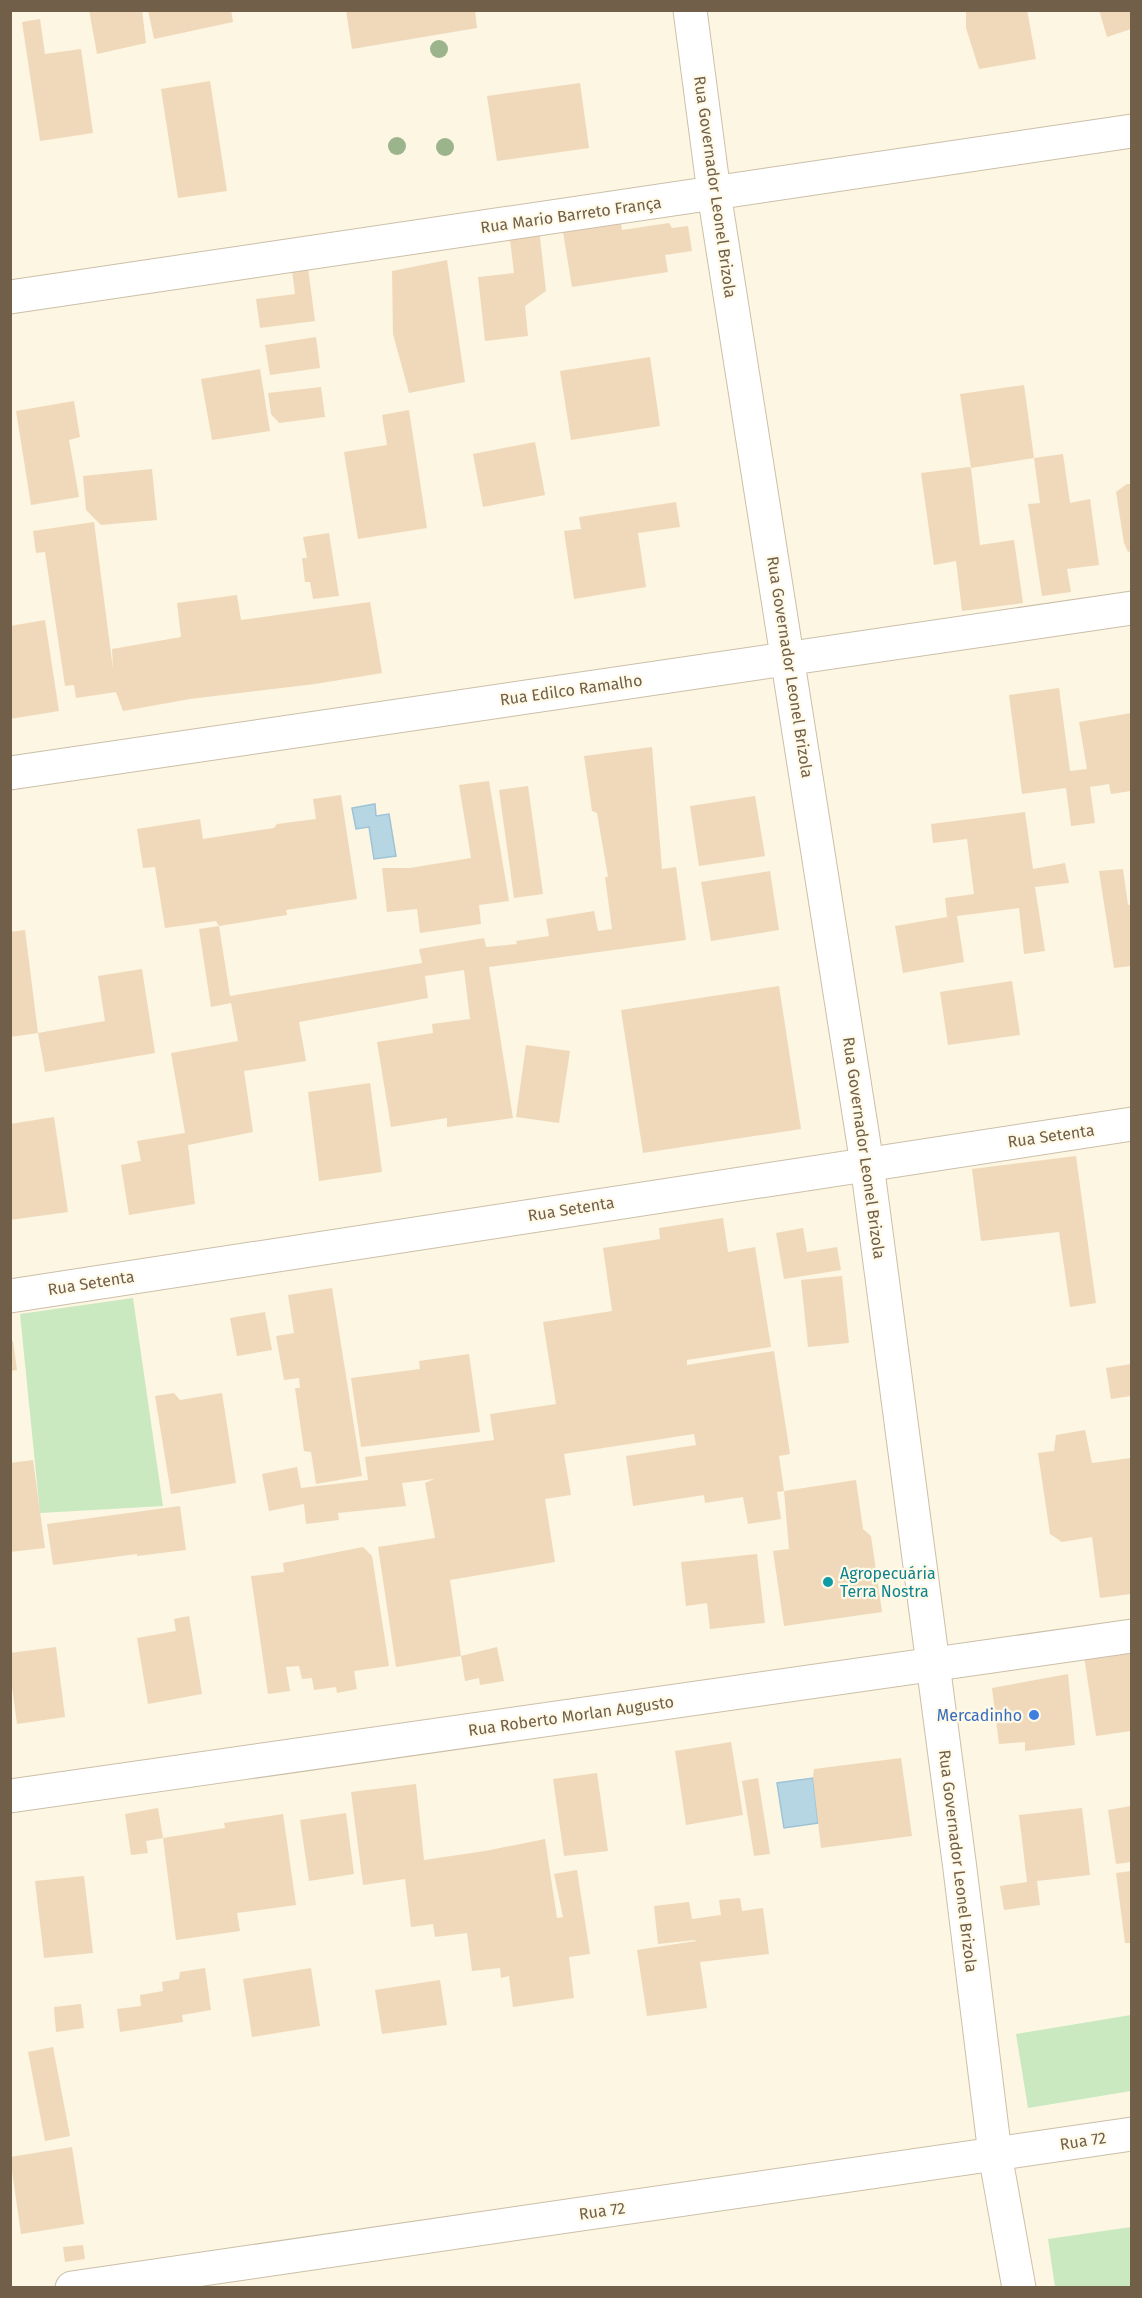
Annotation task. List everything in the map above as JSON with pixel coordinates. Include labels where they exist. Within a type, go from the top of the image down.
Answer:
[{"type":"street","name":"Rua Governador Leonel Brizola","points":[[690,10],[714,194],[867,1164],[995,2154],[1018,2288]]},
{"type":"street","name":"Rua Mario Barreto França","points":[[10,297],[1131,131]]},
{"type":"street","name":"Rua Edilco Ramalho","points":[[10,773],[1131,608]]},
{"type":"street","name":"Rua Setenta","points":[[10,1296],[1131,1124]]},
{"type":"street","name":"Rua Roberto Morlan Augusto","points":[[10,1796],[1131,1636]]},
{"type":"street","name":"Rua 72","points":[[72,2288],[1131,2134]]},
{"type":"green space","points":[[133,1298],[163,1506],[40,1513],[20,1314]]},
{"type":"green space","points":[[1131,2015],[1131,2091],[1028,2108],[1016,2034]]},
{"type":"green space","points":[[1131,2227],[1131,2287],[1055,2287],[1048,2239]]},
{"type":"water","points":[[375,804],[376,816],[389,814],[396,856],[374,859],[369,827],[356,829],[352,808]]},
{"type":"water","points":[[813,1778],[818,1823],[784,1828],[777,1783]]},
{"type":"building","points":[[89,10],[142,10],[146,43],[97,54]]},
{"type":"building","points":[[148,10],[231,10],[233,22],[154,39]]},
{"type":"building","points":[[346,10],[475,10],[477,28],[352,49]]},
{"type":"building","points":[[966,10],[1027,10],[1036,59],[979,69],[966,28]]},
{"type":"building","points":[[1099,10],[1131,10],[1131,29],[1107,37]]},
{"type":"building","points":[[40,19],[45,54],[81,49],[93,133],[40,141],[22,22]]},
{"type":"building","points":[[210,81],[227,191],[178,198],[161,89]]},
{"type":"building","points":[[580,83],[589,148],[497,161],[487,96]]},
{"type":"building","points":[[621,223],[622,230],[669,223],[672,228],[688,226],[692,251],[665,255],[668,272],[572,287],[563,232]]},
{"type":"building","points":[[539,228],[546,291],[525,306],[528,336],[485,341],[478,277],[514,273],[509,231]]},
{"type":"building","points":[[447,260],[465,382],[409,393],[393,334],[392,271]]},
{"type":"building","points":[[308,268],[315,321],[260,328],[256,299],[295,294],[292,270]]},
{"type":"building","points":[[316,337],[320,368],[270,375],[265,345]]},
{"type":"building","points":[[650,357],[660,426],[571,440],[560,371]]},
{"type":"building","points":[[260,369],[270,431],[212,440],[201,379]]},
{"type":"building","points":[[1024,385],[1034,458],[971,468],[960,394]]},
{"type":"building","points":[[321,387],[325,417],[279,423],[271,414],[268,393]]},
{"type":"building","points":[[74,401],[80,437],[69,440],[79,497],[31,505],[16,411]]},
{"type":"building","points":[[409,410],[427,528],[358,539],[344,452],[387,445],[382,415]]},
{"type":"building","points":[[535,442],[545,495],[483,507],[473,454]]},
{"type":"building","points":[[1063,454],[1070,503],[1090,499],[1099,565],[1067,569],[1071,592],[1042,596],[1028,504],[1040,503],[1034,458]]},
{"type":"building","points":[[971,468],[980,545],[1014,540],[1023,603],[962,611],[956,561],[934,565],[921,473]]},
{"type":"building","points":[[152,469],[157,520],[101,525],[86,510],[83,476]]},
{"type":"building","points":[[1127,484],[1131,484],[1131,551],[1128,552],[1124,543],[1116,492]]},
{"type":"building","points":[[676,502],[680,527],[638,533],[646,587],[574,599],[564,531],[581,529],[579,517]]},
{"type":"building","points":[[94,522],[113,669],[112,649],[181,637],[177,603],[237,595],[241,620],[370,602],[382,673],[315,684],[190,699],[123,711],[116,692],[76,698],[74,685],[65,686],[45,552],[36,553],[33,531]]},
{"type":"building","points":[[329,533],[339,596],[313,599],[310,582],[305,582],[302,558],[307,558],[303,537]]},
{"type":"building","points":[[45,620],[59,711],[10,719],[10,626]]},
{"type":"building","points":[[1059,688],[1070,771],[1087,769],[1079,722],[1131,713],[1131,791],[1111,794],[1109,784],[1090,787],[1095,823],[1071,826],[1066,788],[1022,794],[1009,695]]},
{"type":"building","points":[[652,747],[662,869],[676,867],[686,940],[489,967],[513,1118],[447,1127],[447,1118],[391,1127],[377,1042],[433,1033],[432,1024],[470,1019],[464,970],[425,976],[428,998],[299,1022],[306,1061],[244,1071],[253,1132],[188,1145],[195,1204],[129,1215],[121,1165],[141,1161],[137,1141],[185,1133],[171,1053],[238,1041],[231,1003],[211,1007],[199,929],[219,926],[230,996],[422,963],[419,949],[484,938],[486,947],[517,944],[516,941],[549,936],[546,919],[594,911],[598,931],[612,929],[605,877],[608,877],[597,813],[592,811],[584,756]]},
{"type":"building","points":[[489,781],[509,901],[479,905],[481,924],[420,933],[417,909],[387,912],[382,868],[410,868],[471,858],[459,785]]},
{"type":"building","points":[[528,786],[543,894],[514,898],[499,790]]},
{"type":"building","points":[[341,795],[357,899],[286,910],[287,915],[219,926],[216,921],[165,928],[155,867],[143,868],[137,829],[200,819],[203,839],[274,828],[277,824],[316,819],[313,799]]},
{"type":"building","points":[[755,796],[765,856],[699,866],[690,806]]},
{"type":"building","points":[[1025,812],[1033,869],[1065,863],[1069,883],[1035,887],[1045,951],[1024,954],[1019,908],[957,916],[964,962],[903,973],[895,926],[947,917],[945,898],[974,894],[967,839],[933,843],[931,824]]},
{"type":"building","points":[[1123,869],[1128,905],[1131,904],[1131,966],[1114,968],[1099,871]]},
{"type":"building","points":[[770,871],[779,930],[711,941],[701,882]]},
{"type":"building","points":[[25,930],[38,1033],[10,1037],[10,932]]},
{"type":"building","points":[[142,969],[155,1053],[45,1072],[38,1033],[105,1021],[98,976]]},
{"type":"building","points":[[1012,981],[1020,1035],[948,1045],[940,992]]},
{"type":"building","points":[[779,986],[801,1129],[643,1153],[621,1010]]},
{"type":"building","points":[[526,1045],[570,1051],[559,1123],[516,1117]]},
{"type":"building","points":[[370,1083],[382,1172],[319,1181],[308,1092]]},
{"type":"building","points":[[54,1117],[68,1212],[10,1220],[10,1124]]},
{"type":"building","points":[[1076,1156],[1096,1303],[1070,1307],[1059,1232],[981,1241],[972,1169]]},
{"type":"building","points":[[723,1218],[728,1252],[755,1247],[771,1347],[687,1360],[687,1365],[774,1351],[790,1454],[779,1456],[784,1491],[777,1492],[781,1519],[748,1524],[743,1497],[705,1503],[704,1495],[633,1506],[626,1456],[696,1445],[694,1434],[564,1454],[571,1495],[545,1499],[555,1562],[450,1580],[461,1656],[396,1667],[378,1547],[435,1538],[425,1483],[434,1479],[402,1483],[406,1506],[338,1513],[339,1520],[306,1524],[304,1504],[269,1511],[262,1474],[297,1467],[301,1488],[368,1480],[365,1457],[494,1440],[490,1414],[556,1404],[543,1322],[612,1311],[603,1248],[660,1239],[659,1228]]},
{"type":"building","points":[[803,1228],[807,1252],[837,1247],[841,1270],[784,1279],[776,1233]]},
{"type":"building","points":[[842,1276],[849,1343],[808,1347],[801,1280]]},
{"type":"building","points":[[332,1288],[362,1476],[316,1484],[311,1452],[304,1451],[295,1388],[300,1388],[299,1378],[284,1380],[276,1336],[294,1333],[288,1295]]},
{"type":"building","points":[[265,1312],[272,1350],[237,1356],[230,1318]]},
{"type":"building","points":[[10,1341],[13,1341],[17,1370],[10,1371]]},
{"type":"building","points":[[469,1354],[480,1432],[361,1447],[351,1378],[420,1369],[419,1361]]},
{"type":"building","points":[[1131,1364],[1131,1396],[1111,1399],[1106,1368]]},
{"type":"building","points":[[174,1393],[180,1400],[222,1393],[236,1483],[171,1494],[155,1396]]},
{"type":"building","points":[[1085,1430],[1092,1463],[1131,1458],[1131,1594],[1100,1598],[1092,1537],[1062,1542],[1050,1534],[1038,1453],[1054,1451],[1056,1435]]},
{"type":"building","points":[[33,1460],[45,1548],[10,1552],[10,1463]]},
{"type":"building","name":"Agropecuária Terra Nostra","points":[[856,1480],[863,1529],[871,1536],[882,1612],[784,1626],[773,1551],[789,1549],[784,1491]]},
{"type":"building","points":[[180,1506],[186,1550],[53,1565],[47,1524]]},
{"type":"building","points":[[363,1547],[372,1556],[389,1666],[354,1671],[357,1689],[337,1693],[336,1687],[314,1690],[312,1678],[302,1679],[299,1666],[286,1667],[290,1691],[268,1694],[251,1576],[284,1572],[283,1563]]},
{"type":"building","points":[[757,1554],[765,1623],[710,1629],[707,1603],[686,1606],[681,1562]]},
{"type":"building","points":[[189,1616],[202,1694],[148,1704],[137,1638],[176,1631],[174,1619]]},
{"type":"building","points":[[56,1647],[65,1717],[17,1724],[10,1672],[10,1653]]},
{"type":"building","points":[[497,1647],[504,1681],[480,1685],[479,1678],[465,1681],[461,1656]]},
{"type":"building","points":[[1131,1649],[1131,1731],[1096,1736],[1084,1656]]},
{"type":"building","name":"Mercadinho","points":[[1068,1674],[1075,1745],[1025,1751],[1025,1742],[999,1744],[992,1688]]},
{"type":"building","points":[[731,1742],[743,1815],[686,1825],[675,1751]]},
{"type":"building","points":[[901,1758],[912,1836],[821,1848],[814,1769]]},
{"type":"building","points":[[597,1773],[608,1851],[564,1856],[553,1779]]},
{"type":"building","points":[[758,1778],[770,1854],[754,1856],[742,1781]]},
{"type":"building","points":[[416,1784],[424,1860],[545,1839],[557,1918],[563,1917],[554,1874],[577,1870],[590,1954],[569,1957],[574,1998],[513,2007],[509,1976],[501,1978],[500,1968],[472,1971],[467,1933],[435,1937],[433,1924],[411,1927],[405,1879],[363,1885],[351,1792]]},
{"type":"building","points":[[1131,1806],[1131,1862],[1116,1864],[1108,1810]]},
{"type":"building","points":[[158,1808],[163,1838],[146,1841],[148,1853],[131,1855],[125,1814]]},
{"type":"building","points":[[1082,1808],[1090,1875],[1037,1881],[1040,1905],[1004,1910],[1000,1886],[1027,1882],[1019,1815]]},
{"type":"building","points":[[346,1813],[354,1874],[309,1881],[300,1820]]},
{"type":"building","points":[[283,1814],[296,1905],[237,1913],[240,1931],[176,1940],[163,1838],[225,1828],[224,1823]]},
{"type":"building","points":[[1131,1871],[1131,1943],[1125,1943],[1116,1873]]},
{"type":"building","points":[[84,1876],[93,1953],[44,1958],[35,1881]]},
{"type":"building","points":[[740,1898],[742,1911],[763,1908],[769,1954],[700,1962],[707,2008],[647,2016],[637,1950],[696,1941],[658,1944],[654,1906],[689,1902],[692,1919],[721,1915],[719,1900]]},
{"type":"building","points":[[205,1968],[211,2010],[182,2015],[183,2022],[120,2032],[117,2009],[141,2006],[140,1995],[163,1991],[162,1982],[179,1979],[180,1972]]},
{"type":"building","points":[[311,1968],[320,2026],[252,2037],[243,1979]]},
{"type":"building","points":[[440,1980],[447,2025],[382,2034],[375,1990]]},
{"type":"building","points":[[81,2004],[84,2028],[56,2032],[54,2007]]},
{"type":"building","points":[[53,2047],[70,2136],[45,2141],[28,2052]]},
{"type":"building","points":[[72,2147],[84,2224],[21,2234],[10,2157]]},
{"type":"building","points":[[83,2245],[85,2259],[65,2262],[63,2247]]},
{"type":"place","name":"Agropecuária Terra Nostra","points":[[828,1582]]},
{"type":"place","name":"Mercadinho","points":[[1034,1715]]}]
